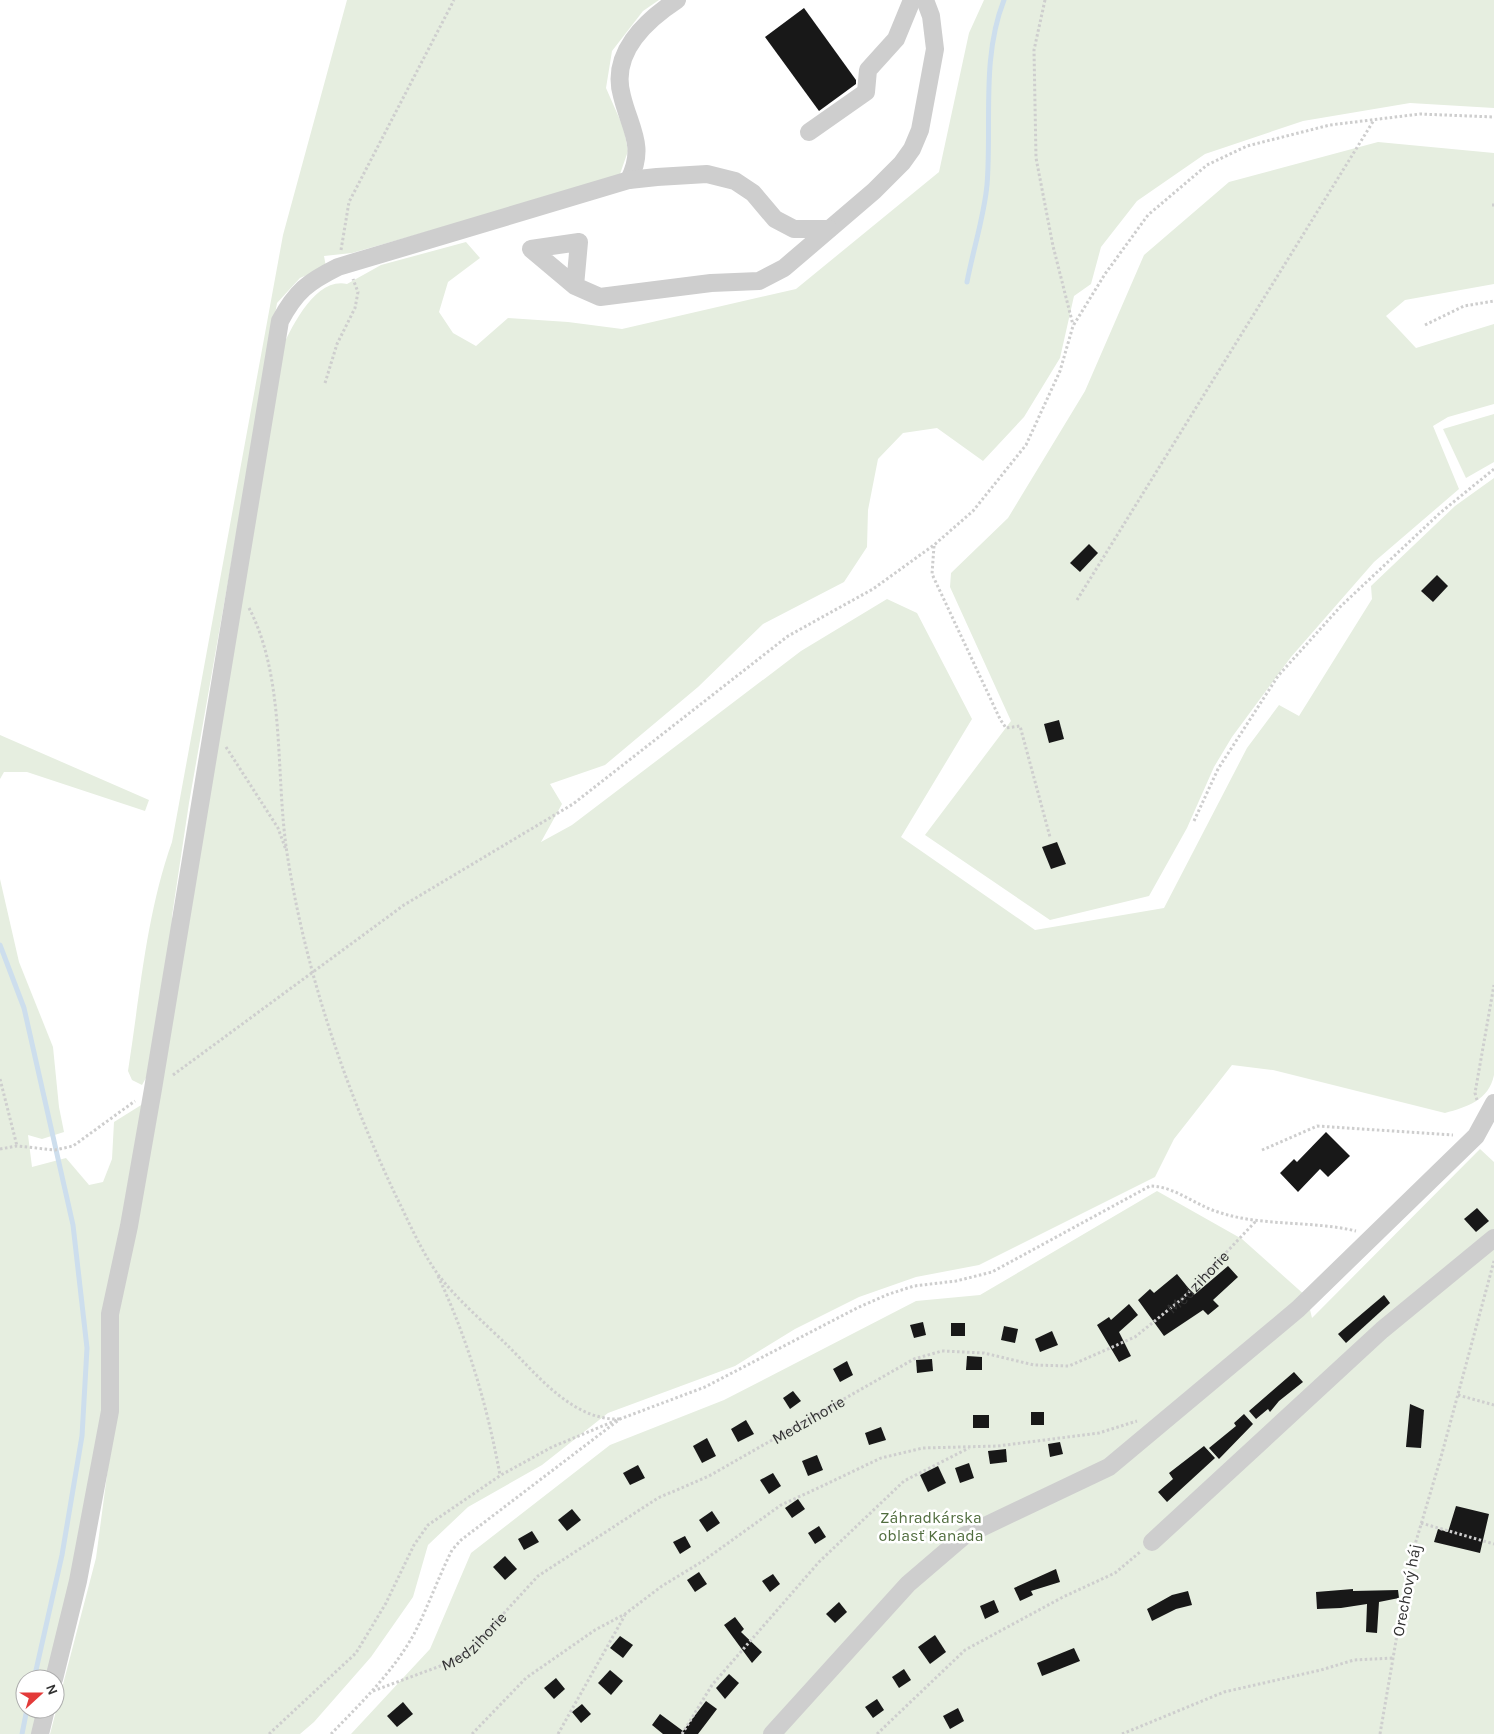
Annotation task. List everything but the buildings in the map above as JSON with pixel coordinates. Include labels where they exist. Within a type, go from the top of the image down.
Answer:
[{"type":"street","points":[[629,180],[636,166],[638,150],[635,132],[621,94],[619,67],[634,39],[653,16],[677,0]]},
{"type":"street","points":[[809,132],[866,92],[868,70],[896,39],[912,0]]},
{"type":"street","points":[[575,286],[600,297],[711,283],[759,281],[784,268],[874,191],[902,163],[912,149],[920,130],[936,48],[932,16],[925,0]]},
{"type":"street","points":[[56,1669],[78,1581],[110,1411],[110,1314],[129,1226],[153,1089],[280,321],[290,301],[304,286],[343,266],[629,180],[707,174],[735,181],[753,193],[776,219],[794,229],[829,229]]},
{"type":"street","points":[[772,1734],[908,1584],[964,1536],[1110,1467],[1298,1309],[1485,1132],[1494,1103]]},
{"type":"street","points":[[1152,1542],[1382,1330],[1494,1238]]},
{"type":"street","points":[[40,1734],[44,1719]]},
{"type":"path","points":[[325,383],[337,344],[355,308],[358,292],[343,266],[349,202],[454,0]]},
{"type":"path","points":[[1046,0],[1034,50],[1036,158],[1053,246],[1073,326]]},
{"type":"path","points":[[0,1149],[17,1146],[56,1150],[73,1146],[404,905],[573,804],[788,636],[872,589],[934,545],[973,511],[1026,445],[1060,371],[1073,326],[1105,274],[1148,215],[1207,165],[1247,146],[1330,125],[1420,114],[1494,117]]},
{"type":"path","points":[[1077,600],[1374,120]]},
{"type":"path","points":[[1426,325],[1464,306],[1494,301]]},
{"type":"path","points":[[1194,821],[1218,769],[1278,676],[1341,606],[1440,513],[1494,469]]},
{"type":"path","points":[[934,545],[932,574],[1000,719],[1006,728],[1020,726],[1050,837]]},
{"type":"path","points":[[237,583],[264,640],[272,676],[287,854]]},
{"type":"path","points":[[213,729],[257,793],[278,828],[287,854],[321,1005],[375,1151],[437,1273],[459,1321],[472,1358],[489,1419],[500,1475]]},
{"type":"path","points":[[1262,1150],[1317,1126],[1485,1132],[1475,1093],[1494,985]]},
{"type":"path","points":[[0,1080],[17,1146]]},
{"type":"path","points":[[269,1734],[356,1653],[386,1603],[414,1545],[428,1525],[500,1475],[552,1447],[705,1387],[856,1308],[914,1286],[956,1280],[992,1272],[1142,1188],[1158,1186],[1167,1188],[1216,1212],[1257,1221],[1321,1224],[1375,1235]]},
{"type":"path","name":"Medzihorie","points":[[372,1692],[451,1662],[472,1648],[538,1576],[658,1498],[709,1476],[914,1359],[942,1351],[984,1353],[1034,1365],[1069,1366],[1135,1337],[1183,1298],[1257,1221]]},
{"type":"path","name":"Orechový háj","points":[[1380,1734],[1408,1565],[1422,1523],[1494,1261]]},
{"type":"path","points":[[437,1273],[530,1368],[574,1406],[604,1420],[620,1419]]},
{"type":"path","points":[[1458,1395],[1494,1405]]},
{"type":"path","points":[[331,1734],[372,1692],[395,1664],[414,1635],[452,1550],[462,1540],[620,1419]]},
{"type":"path","points":[[472,1734],[526,1678],[595,1630],[625,1614],[662,1586],[703,1560],[781,1505],[881,1458],[923,1448],[972,1446],[1099,1433],[1141,1421]]},
{"type":"path","points":[[682,1734],[712,1685],[819,1562],[904,1481],[972,1446]]},
{"type":"path","name":"Orechový háj","points":[[1422,1523],[1494,1544]]},
{"type":"path","points":[[877,1734],[965,1650],[1063,1597],[1115,1574],[1152,1542]]},
{"type":"path","points":[[558,1734],[625,1614]]},
{"type":"path","points":[[1122,1734],[1224,1692],[1321,1670],[1354,1660],[1393,1658]]},
{"type":"green space","points":[[347,0],[659,0],[643,11],[612,51],[606,88],[624,129],[628,151],[619,177],[352,253],[324,256],[326,267],[300,278],[277,303],[189,803],[172,916],[171,956],[151,1069],[142,1085],[132,1080],[128,1071],[150,926],[163,870],[172,842],[283,235]]},
{"type":"green space","points":[[984,0],[1494,0],[1494,108],[1410,103],[1303,121],[1205,154],[1137,201],[1101,247],[1091,284],[1074,296],[1060,358],[1024,417],[983,461],[937,428],[903,433],[878,459],[868,510],[867,547],[844,582],[763,624],[698,687],[605,765],[550,784],[562,804],[541,842],[572,825],[801,651],[887,599],[917,613],[972,719],[901,837],[1035,930],[1164,908],[1247,748],[1279,705],[1299,716],[1372,599],[1371,586],[1455,506],[1494,478],[1494,1075],[1491,1084],[1487,1091],[1476,1101],[1445,1113],[1273,1070],[1232,1065],[1174,1139],[1155,1177],[979,1265],[916,1277],[859,1297],[795,1329],[735,1366],[608,1413],[542,1465],[468,1507],[428,1545],[413,1597],[371,1657],[314,1722],[300,1734],[50,1734],[54,1719],[65,1719],[65,1677],[96,1558],[116,1407],[117,1309],[279,354],[297,319],[314,296],[324,288],[335,284],[347,284],[381,265],[466,242],[480,258],[448,282],[439,312],[453,333],[476,346],[508,318],[568,322],[622,329],[796,289],[939,172],[969,33]]},
{"type":"green space","points":[[1378,142],[1494,153],[1494,284],[1405,300],[1386,316],[1416,348],[1494,324],[1494,404],[1448,417],[1433,426],[1459,489],[1374,562],[1291,657],[1232,737],[1214,767],[1187,828],[1149,896],[1050,920],[925,835],[1011,721],[950,587],[951,573],[1008,518],[1085,391],[1144,255],[1229,182]]},
{"type":"green space","points":[[1494,414],[1494,462],[1466,478],[1443,429]]},
{"type":"green space","points":[[0,735],[149,800],[145,811],[27,772],[4,772],[0,779]]},
{"type":"green space","points":[[0,879],[19,962],[53,1047],[59,1107],[64,1132],[42,1139],[28,1135],[32,1167],[66,1158],[89,1185],[103,1182],[112,1159],[114,1122],[146,1102],[104,1409],[78,1548],[51,1669],[15,1669],[15,1719],[40,1719],[37,1734],[0,1734]]},
{"type":"green space","name":"Záhradkárska oblasť Kanada","points":[[1480,1149],[1494,1162],[1494,1734],[351,1734],[430,1649],[471,1553],[610,1445],[724,1400],[916,1301],[980,1295],[1157,1191],[1242,1239],[1307,1297],[1312,1318]]},
{"type":"waterway","points":[[967,282],[986,197],[992,45],[1004,0]]},
{"type":"waterway","points":[[0,945],[24,1008],[73,1225],[87,1348],[82,1436],[62,1555],[36,1669]]},
{"type":"waterway","points":[[22,1734],[25,1719]]}]
